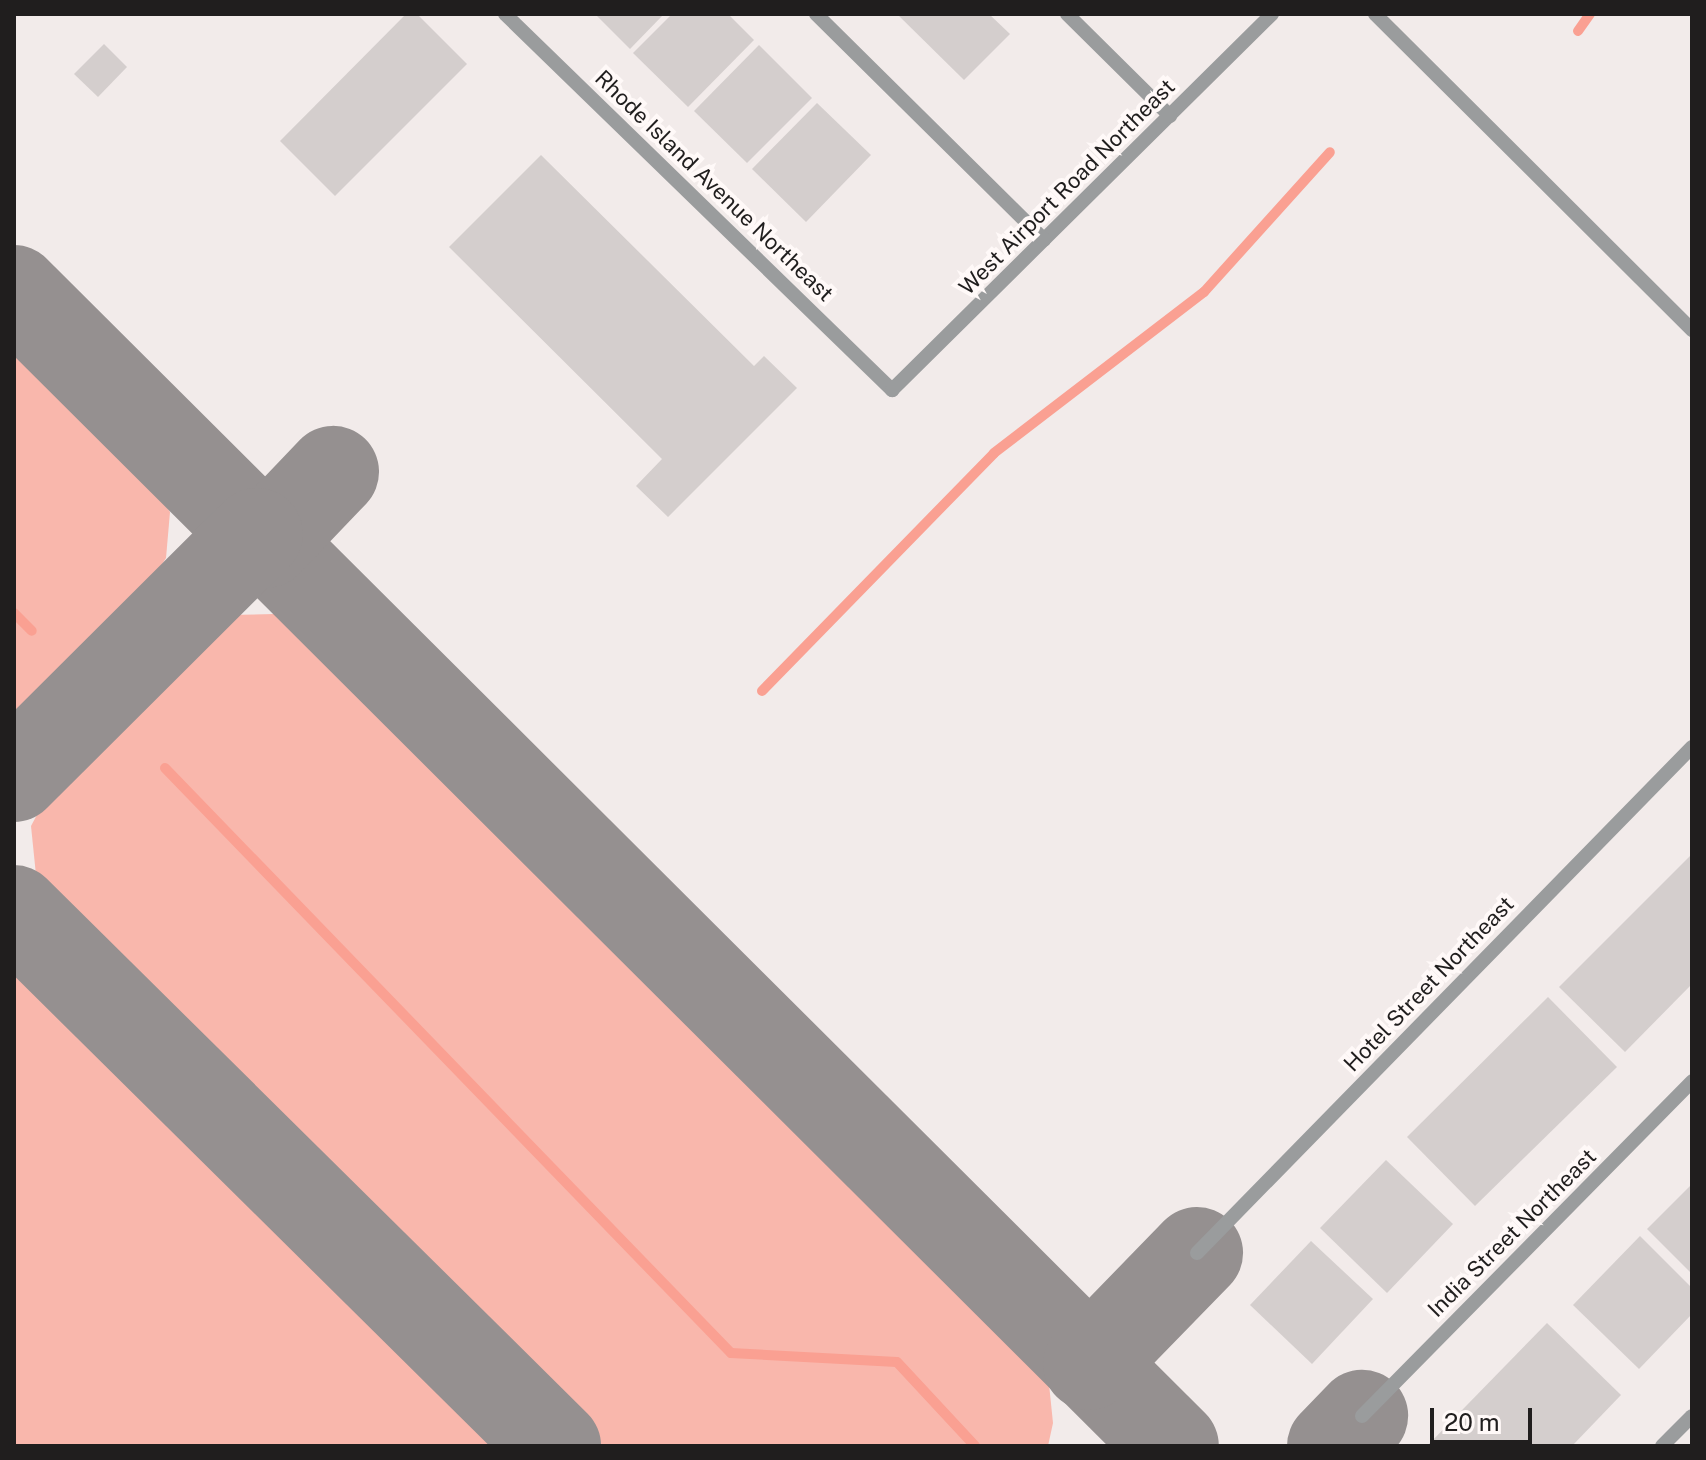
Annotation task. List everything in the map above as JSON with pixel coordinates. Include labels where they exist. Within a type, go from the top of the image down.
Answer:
[{"type":"lane","name":"Rhode Island Avenue Northeast","points":[[505,14],[892,390]]},
{"type":"lane","points":[[816,14],[1044,240]]},
{"type":"lane","points":[[1067,14],[1170,116]]},
{"type":"lane","name":"West Airport Road Northeast","points":[[892,390],[1272,14]]},
{"type":"lane","points":[[1375,14],[1692,330]]},
{"type":"lane","name":"Hotel Street Northeast","points":[[1197,1253],[1692,747]]},
{"type":"lane","name":"India Street Northeast","points":[[1362,1416],[1692,1081]]},
{"type":"lane","points":[[1662,1446],[1692,1416]]},
{"type":"shaded area","points":[[14,344],[143,473],[170,512],[166,558],[144,592],[14,727]]},
{"type":"shaded area","points":[[274,614],[312,639],[1030,1351],[1049,1384],[1053,1423],[1048,1446],[601,1446],[61,913],[36,875],[31,826],[55,781],[226,615]]},
{"type":"shaded area","points":[[14,963],[498,1446],[14,1446]]},
{"type":"building","points":[[406,14],[417,14],[467,64],[335,196],[280,141]]},
{"type":"building","points":[[595,14],[664,14],[630,49]]},
{"type":"building","points":[[672,14],[728,14],[754,40],[688,107],[633,53]]},
{"type":"building","points":[[897,14],[989,14],[1010,34],[964,80]]},
{"type":"building","points":[[104,44],[127,67],[98,97],[74,74]]},
{"type":"building","points":[[759,45],[812,98],[747,163],[694,111]]},
{"type":"building","points":[[817,103],[871,155],[806,222],[752,169]]},
{"type":"building","points":[[541,155],[754,366],[764,356],[797,388],[668,517],[636,486],[662,459],[449,247]]},
{"type":"building","points":[[1692,854],[1692,984],[1625,1052],[1559,987]]},
{"type":"building","points":[[1548,997],[1617,1067],[1475,1206],[1407,1137]]},
{"type":"building","points":[[1386,1160],[1453,1224],[1387,1293],[1320,1228]]},
{"type":"building","points":[[1692,1184],[1692,1274],[1647,1229]]},
{"type":"building","points":[[1640,1236],[1692,1288],[1692,1314],[1639,1369],[1573,1305]]},
{"type":"building","points":[[1311,1241],[1373,1299],[1312,1364],[1250,1305]]},
{"type":"building","points":[[1547,1323],[1621,1395],[1572,1446],[1427,1446]]},
{"type":"waterway","points":[[1578,31],[1590,14]]},
{"type":"waterway","points":[[762,691],[994,453],[1204,292],[1330,152]]},
{"type":"waterway","points":[[14,613],[32,631]]},
{"type":"waterway","points":[[165,768],[731,1353],[897,1362],[975,1446]]},
{"type":"taxiway","points":[[14,291],[1173,1446]]},
{"type":"taxiway","points":[[266,542],[333,472]]},
{"type":"taxiway","points":[[14,776],[257,534]]},
{"type":"taxiway","points":[[14,911],[555,1446]]},
{"type":"taxiway","points":[[1089,1364],[1197,1253]]},
{"type":"taxiway","points":[[1333,1446],[1362,1416]]}]
